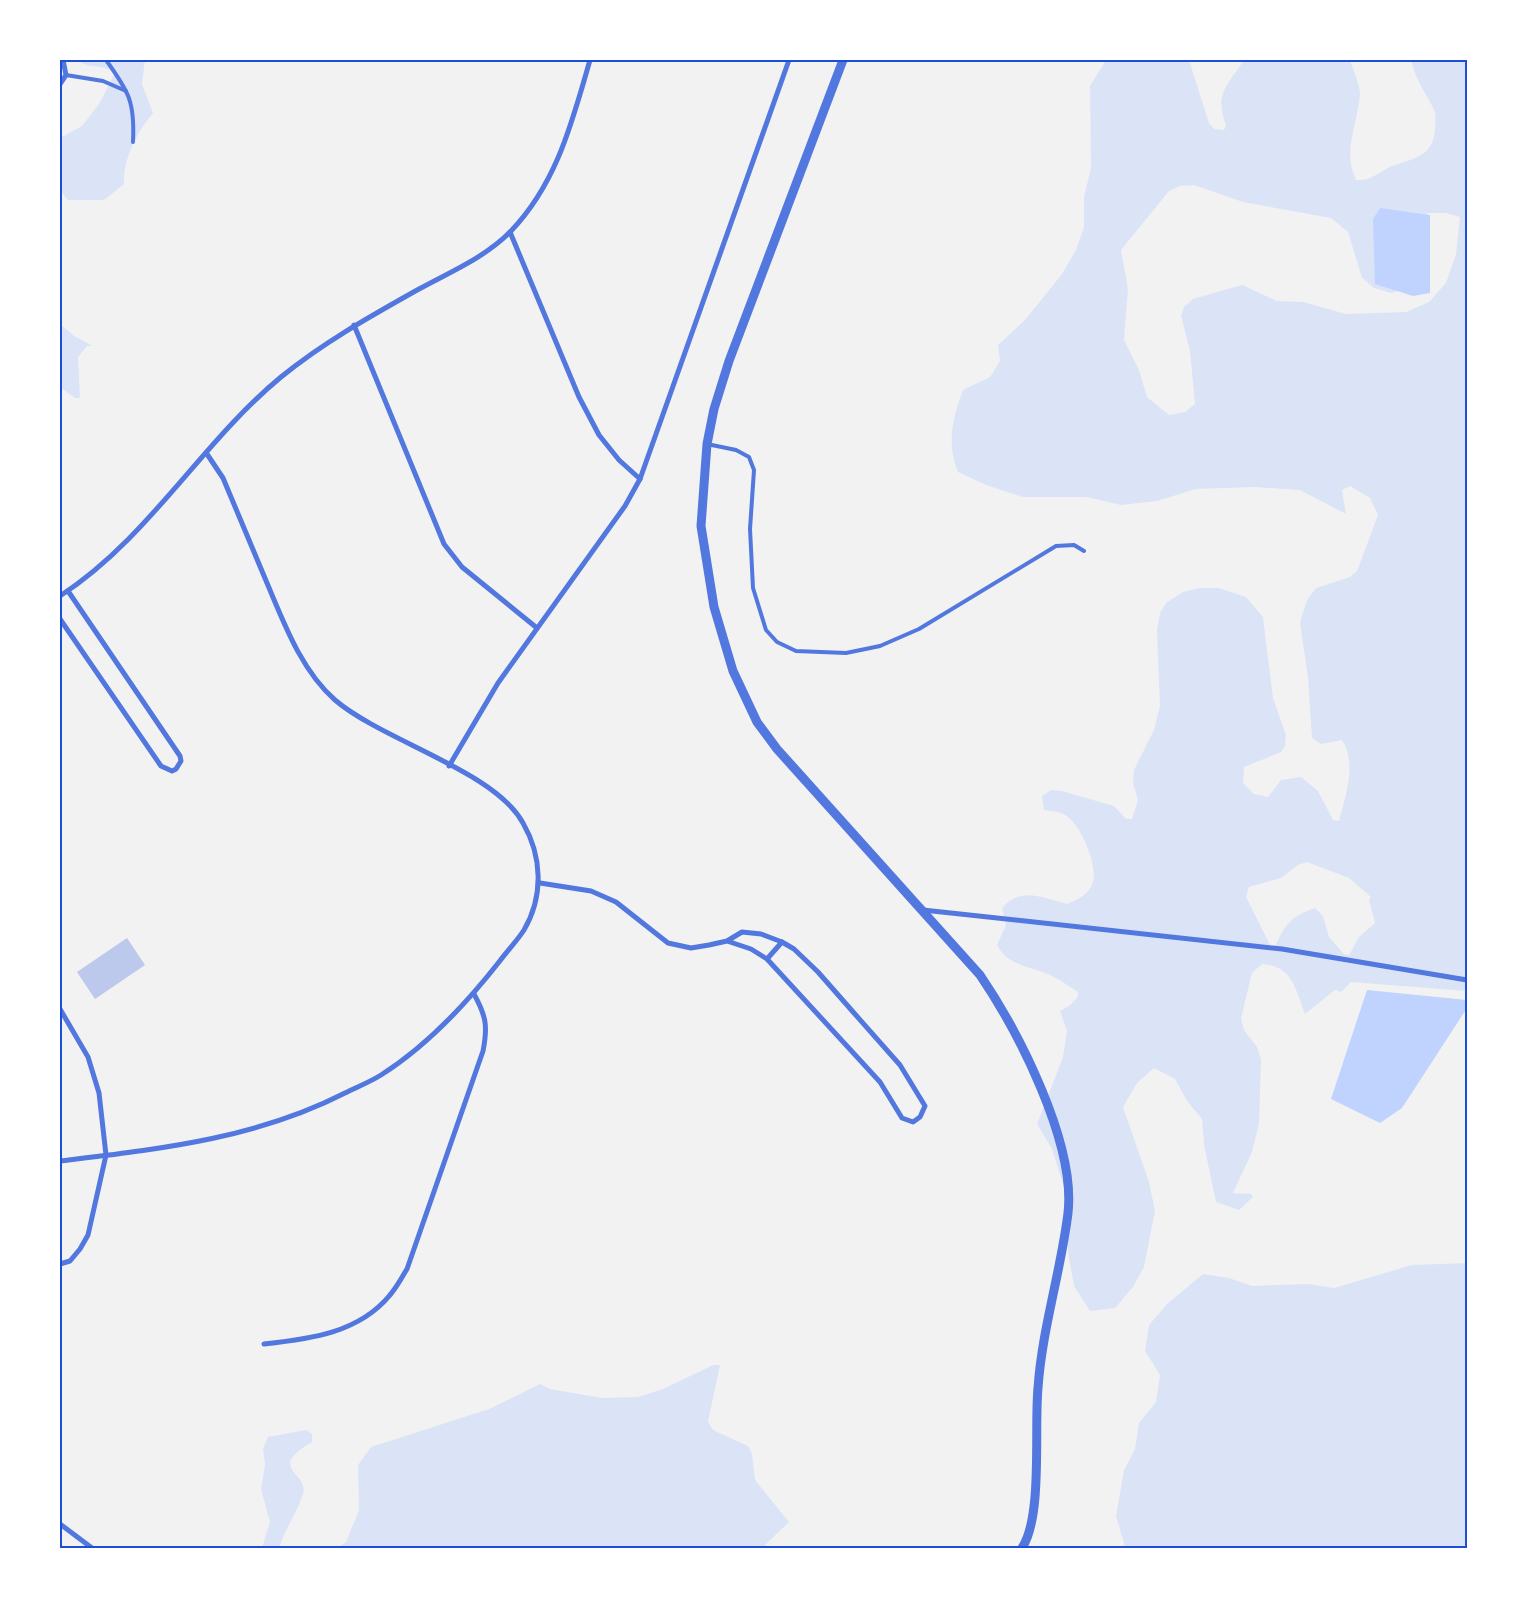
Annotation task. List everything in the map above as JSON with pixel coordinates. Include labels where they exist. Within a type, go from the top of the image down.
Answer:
[{"type":"street","points":[[60,84],[66,75],[63,60]]},
{"type":"street","points":[[60,596],[111,555],[154,514],[253,403],[281,377],[354,325],[477,258],[510,232],[538,199],[558,161],[590,60]]},
{"type":"street","points":[[449,766],[498,683],[625,506],[640,479],[789,60]]},
{"type":"street","points":[[843,60],[729,361],[714,409],[707,444],[701,526],[714,608],[733,671],[757,722],[777,749],[980,975],[1003,1008],[1022,1042],[1054,1122],[1066,1172],[1068,1211],[1038,1387],[1033,1525],[1022,1548]]},
{"type":"street","points":[[510,232],[579,397],[599,435],[619,460],[640,479]]},
{"type":"street","points":[[354,325],[444,544],[462,567],[537,628]]},
{"type":"street","points":[[60,1161],[209,1140],[271,1125],[316,1108],[380,1076],[434,1032],[474,994],[524,930],[535,905],[540,883],[535,846],[522,820],[502,798],[478,781],[367,723],[333,699],[311,672],[290,638],[223,478],[207,454]]},
{"type":"street","points":[[60,619],[161,766],[172,771],[176,769],[181,761],[180,756],[68,590]]},
{"type":"street","points":[[540,883],[591,891],[616,902],[668,943],[692,948],[727,941],[742,932],[761,934],[782,942],[794,950],[818,972],[900,1065],[925,1106],[920,1116],[913,1122],[902,1118],[880,1082],[767,959],[752,949],[727,941]]},
{"type":"street","points":[[922,910],[1282,949],[1467,980]]},
{"type":"street","points":[[767,959],[782,942]]},
{"type":"street","points":[[264,1344],[307,1340],[350,1326],[372,1313],[390,1295],[407,1269],[484,1051],[487,1031],[484,1012],[474,994]]},
{"type":"street","points":[[60,1009],[71,1026],[91,1066],[99,1094],[106,1155],[88,1235],[70,1261],[60,1264]]},
{"type":"street","points":[[60,1524],[92,1548]]},
{"type":"lane","points":[[106,60],[127,91],[134,117],[133,142]]},
{"type":"lane","points":[[66,75],[104,81],[127,91]]},
{"type":"lane","points":[[707,444],[736,450],[749,457],[754,470],[750,529],[753,588],[766,630],[777,642],[796,652],[846,653],[880,646],[919,628],[1056,546],[1074,545],[1084,551]]},
{"type":"shaded area","points":[[78,60],[145,60],[142,84],[153,113],[132,146],[126,165],[124,184],[104,200],[68,200],[60,190],[60,138],[82,126],[99,104],[115,73],[106,68],[86,65]]},
{"type":"shaded area","points":[[1106,60],[1189,60],[1209,123],[1214,129],[1224,130],[1226,125],[1221,105],[1224,91],[1244,60],[1350,60],[1358,81],[1360,94],[1350,158],[1356,180],[1363,180],[1419,156],[1432,143],[1435,112],[1418,80],[1411,60],[1442,62],[1467,60],[1467,991],[1351,982],[1341,992],[1335,990],[1305,1014],[1295,988],[1287,974],[1280,969],[1262,964],[1252,973],[1241,1018],[1244,1030],[1257,1047],[1261,1060],[1259,1124],[1252,1152],[1233,1193],[1251,1194],[1253,1197],[1239,1210],[1216,1202],[1204,1145],[1202,1119],[1187,1101],[1175,1079],[1154,1068],[1137,1083],[1123,1107],[1149,1182],[1155,1211],[1144,1267],[1133,1287],[1115,1308],[1090,1311],[1074,1286],[1066,1232],[1070,1206],[1052,1149],[1037,1124],[1063,1057],[1067,1031],[1060,1011],[1077,998],[1078,992],[1046,973],[1008,958],[997,945],[1006,925],[1002,908],[1009,901],[1025,895],[1067,904],[1086,893],[1093,882],[1093,865],[1086,844],[1076,825],[1063,814],[1044,810],[1042,796],[1051,790],[1062,791],[1114,806],[1126,819],[1132,819],[1138,800],[1133,783],[1134,770],[1154,730],[1160,706],[1157,631],[1160,613],[1166,603],[1183,592],[1199,588],[1219,588],[1246,597],[1263,617],[1273,698],[1286,735],[1285,746],[1281,752],[1244,767],[1243,783],[1254,794],[1268,797],[1281,780],[1301,777],[1318,791],[1333,820],[1339,821],[1349,779],[1349,759],[1342,740],[1321,744],[1312,738],[1308,678],[1300,622],[1307,600],[1316,588],[1350,577],[1357,571],[1378,515],[1370,498],[1350,486],[1342,490],[1346,514],[1300,490],[1254,487],[1196,489],[1157,501],[1121,505],[1086,497],[1023,497],[986,485],[958,472],[952,451],[952,431],[956,410],[963,390],[990,377],[1000,361],[998,345],[1025,320],[1062,274],[1076,250],[1084,227],[1084,197],[1091,168],[1090,86]],"holes":[[[1194,185],[1243,202],[1331,218],[1348,232],[1362,278],[1374,288],[1391,293],[1401,290],[1407,281],[1427,213],[1446,213],[1460,217],[1456,254],[1446,283],[1429,302],[1406,312],[1346,314],[1303,302],[1277,301],[1242,285],[1193,299],[1184,307],[1181,316],[1190,351],[1195,404],[1185,412],[1169,415],[1147,397],[1139,370],[1124,340],[1128,289],[1121,250],[1169,191],[1180,186]],[[1307,862],[1349,878],[1371,897],[1369,900],[1375,923],[1359,937],[1349,955],[1344,954],[1329,937],[1323,916],[1315,908],[1299,915],[1288,924],[1280,935],[1273,951],[1246,897],[1249,887],[1281,878],[1298,865]]]},
{"type":"shaded area","points":[[60,324],[74,336],[93,346],[87,346],[78,357],[80,398],[75,398],[60,387]]},
{"type":"shaded area","points":[[1467,1263],[1467,1548],[1125,1547],[1116,1516],[1124,1470],[1135,1449],[1139,1423],[1156,1402],[1160,1375],[1145,1351],[1149,1325],[1167,1304],[1203,1274],[1229,1278],[1252,1286],[1308,1284],[1334,1288],[1412,1265]]},
{"type":"shaded area","points":[[713,1365],[720,1365],[708,1422],[713,1430],[748,1446],[752,1454],[755,1480],[789,1522],[762,1548],[337,1548],[346,1542],[359,1510],[358,1465],[371,1447],[489,1409],[540,1384],[550,1389],[602,1398],[638,1397],[663,1389]]},
{"type":"shaded area","points":[[306,1430],[312,1434],[312,1442],[298,1451],[290,1465],[301,1481],[303,1494],[279,1548],[262,1548],[270,1522],[261,1489],[265,1465],[263,1449],[268,1437]]},
{"type":"water","points":[[1380,208],[1430,215],[1430,293],[1413,296],[1375,284],[1373,219]]},
{"type":"water","points":[[1367,990],[1467,1000],[1467,1008],[1402,1108],[1380,1123],[1331,1099]]},
{"type":"building","points":[[127,938],[145,965],[95,999],[77,972]]}]
